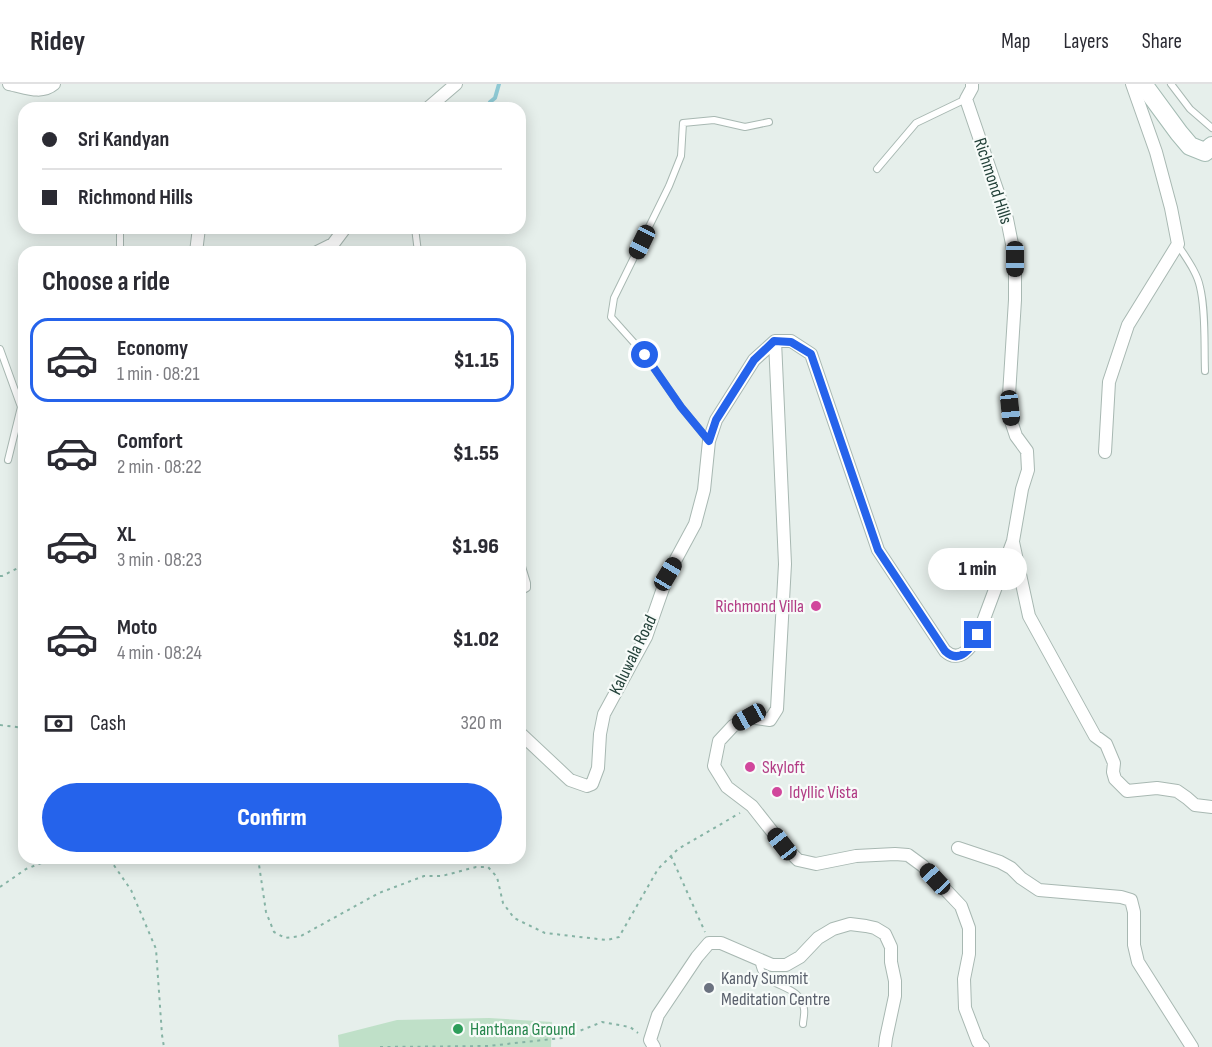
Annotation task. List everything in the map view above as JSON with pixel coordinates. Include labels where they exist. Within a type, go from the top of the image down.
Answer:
[{"type":"street","points":[[9,84],[47,90],[54,84]]},
{"type":"street","points":[[435,102],[456,84]]},
{"type":"street","points":[[966,99],[972,84]]},
{"type":"street","points":[[1105,452],[1109,382],[1128,325],[1178,244],[1156,152],[1132,84]]},
{"type":"street","points":[[1143,84],[1190,146],[1210,152]]},
{"type":"street","name":"Richmond Hills","points":[[774,341],[791,342],[811,354],[878,550],[945,651],[955,657],[964,654],[972,647],[978,635],[1013,541],[1022,489],[1028,470],[1027,452],[1016,436],[1011,421],[1009,395],[1015,300],[1015,259],[1006,219],[966,99]]},
{"type":"street","points":[[329,246],[340,234]]},
{"type":"street","points":[[709,441],[716,420],[754,360],[774,341]]},
{"type":"street","points":[[774,341],[785,564],[777,710],[770,720],[749,717],[733,726],[719,741],[714,766],[727,787],[752,806],[782,844],[798,860],[816,864],[856,856],[895,854],[908,855],[923,866],[961,906],[969,928],[969,954],[964,979],[965,1008],[978,1042],[983,1047]]},
{"type":"street","name":"Kaluwala Road","points":[[526,739],[570,780],[587,786],[592,784],[598,768],[604,714],[646,638],[668,574],[695,524],[704,490],[709,441]]},
{"type":"street","points":[[1013,541],[1029,616],[1095,736],[1106,744],[1114,764],[1115,779],[1127,791],[1157,788],[1177,791],[1195,805],[1212,807]]},
{"type":"street","points":[[957,848],[1000,862],[1039,890],[1121,897],[1131,900],[1134,912],[1134,945],[1138,962],[1192,1047]]},
{"type":"street","points":[[652,1043],[658,1015],[709,943],[721,943],[771,965],[786,965],[800,957],[818,938],[833,929],[850,924],[875,928],[885,934],[891,947],[895,996],[885,1047]]},
{"type":"lane","points":[[1171,84],[1190,109],[1212,128]]},
{"type":"lane","points":[[877,169],[916,123],[966,99]]},
{"type":"lane","points":[[709,441],[681,407],[645,355],[611,318],[614,298],[669,186],[681,156],[683,123],[714,120],[744,126],[769,122]]},
{"type":"lane","points":[[1178,244],[1200,286],[1205,371]]},
{"type":"lane","points":[[0,349],[18,399]]},
{"type":"lane","points":[[8,459],[18,419]]},
{"type":"lane","points":[[759,960],[761,973],[794,992],[799,998],[804,1009],[802,1024]]},
{"type":"path","points":[[0,576],[18,568]]},
{"type":"path","points":[[0,725],[18,727]]},
{"type":"path","points":[[259,864],[266,912],[274,932],[285,938],[301,936],[379,893],[424,876],[442,876],[476,867],[488,867],[497,878],[503,903],[514,918],[545,933],[607,940],[619,937],[658,869],[678,849],[752,806]]},
{"type":"path","points":[[671,856],[709,943]]},
{"type":"path","points":[[0,887],[26,869],[39,864]]},
{"type":"path","points":[[113,864],[132,890],[156,949],[164,1047]]},
{"type":"path","points":[[380,1047],[488,1046],[562,1038],[602,1022],[630,1027],[652,1043]]},
{"type":"green space","name":"Hanthana Ground","points":[[489,1018],[552,1022],[551,1047],[339,1047],[338,1035],[397,1020]]},
{"type":"waterway","points":[[490,102],[495,98],[499,84]]},
{"type":"place","name":"Richmond Villa","points":[[816,606]]},
{"type":"place","name":"Skyloft","points":[[750,767]]},
{"type":"place","name":"Idyllic Vista","points":[[777,792]]},
{"type":"place","name":"Kandy Summit Meditation Centre","points":[[709,988]]},
{"type":"place","name":"Hanthana Ground","points":[[458,1029]]},
{"type":"route","points":[[645,355],[681,407],[709,441],[716,420],[754,360],[774,341],[791,342],[811,354],[878,550],[949,655],[955,657],[964,654],[972,647],[978,635]]}]
